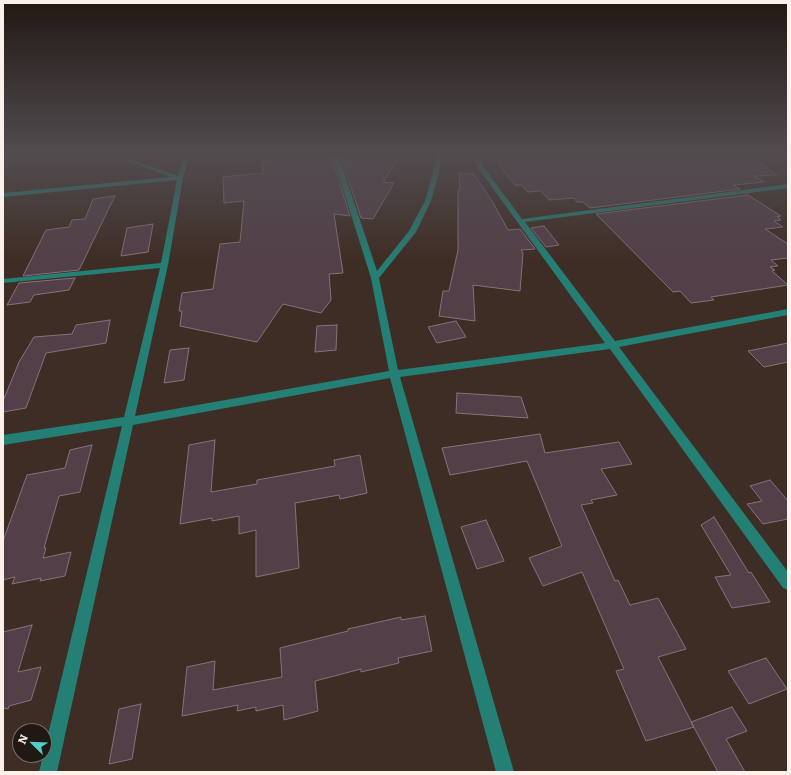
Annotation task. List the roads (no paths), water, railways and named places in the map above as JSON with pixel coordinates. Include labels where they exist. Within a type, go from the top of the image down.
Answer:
[{"type":"street","points":[[3,195],[53,190]]},
{"type":"street","points":[[48,772],[164,264],[178,190]]},
{"type":"street","points":[[347,190],[375,278],[394,374],[505,772]]},
{"type":"street","points":[[375,278],[412,232],[428,201],[431,190]]},
{"type":"street","points":[[497,190],[788,583]]},
{"type":"street","points":[[520,221],[756,190]]},
{"type":"street","points":[[3,281],[164,264]]},
{"type":"street","points":[[3,440],[129,420],[394,374],[612,345],[788,312]]}]
